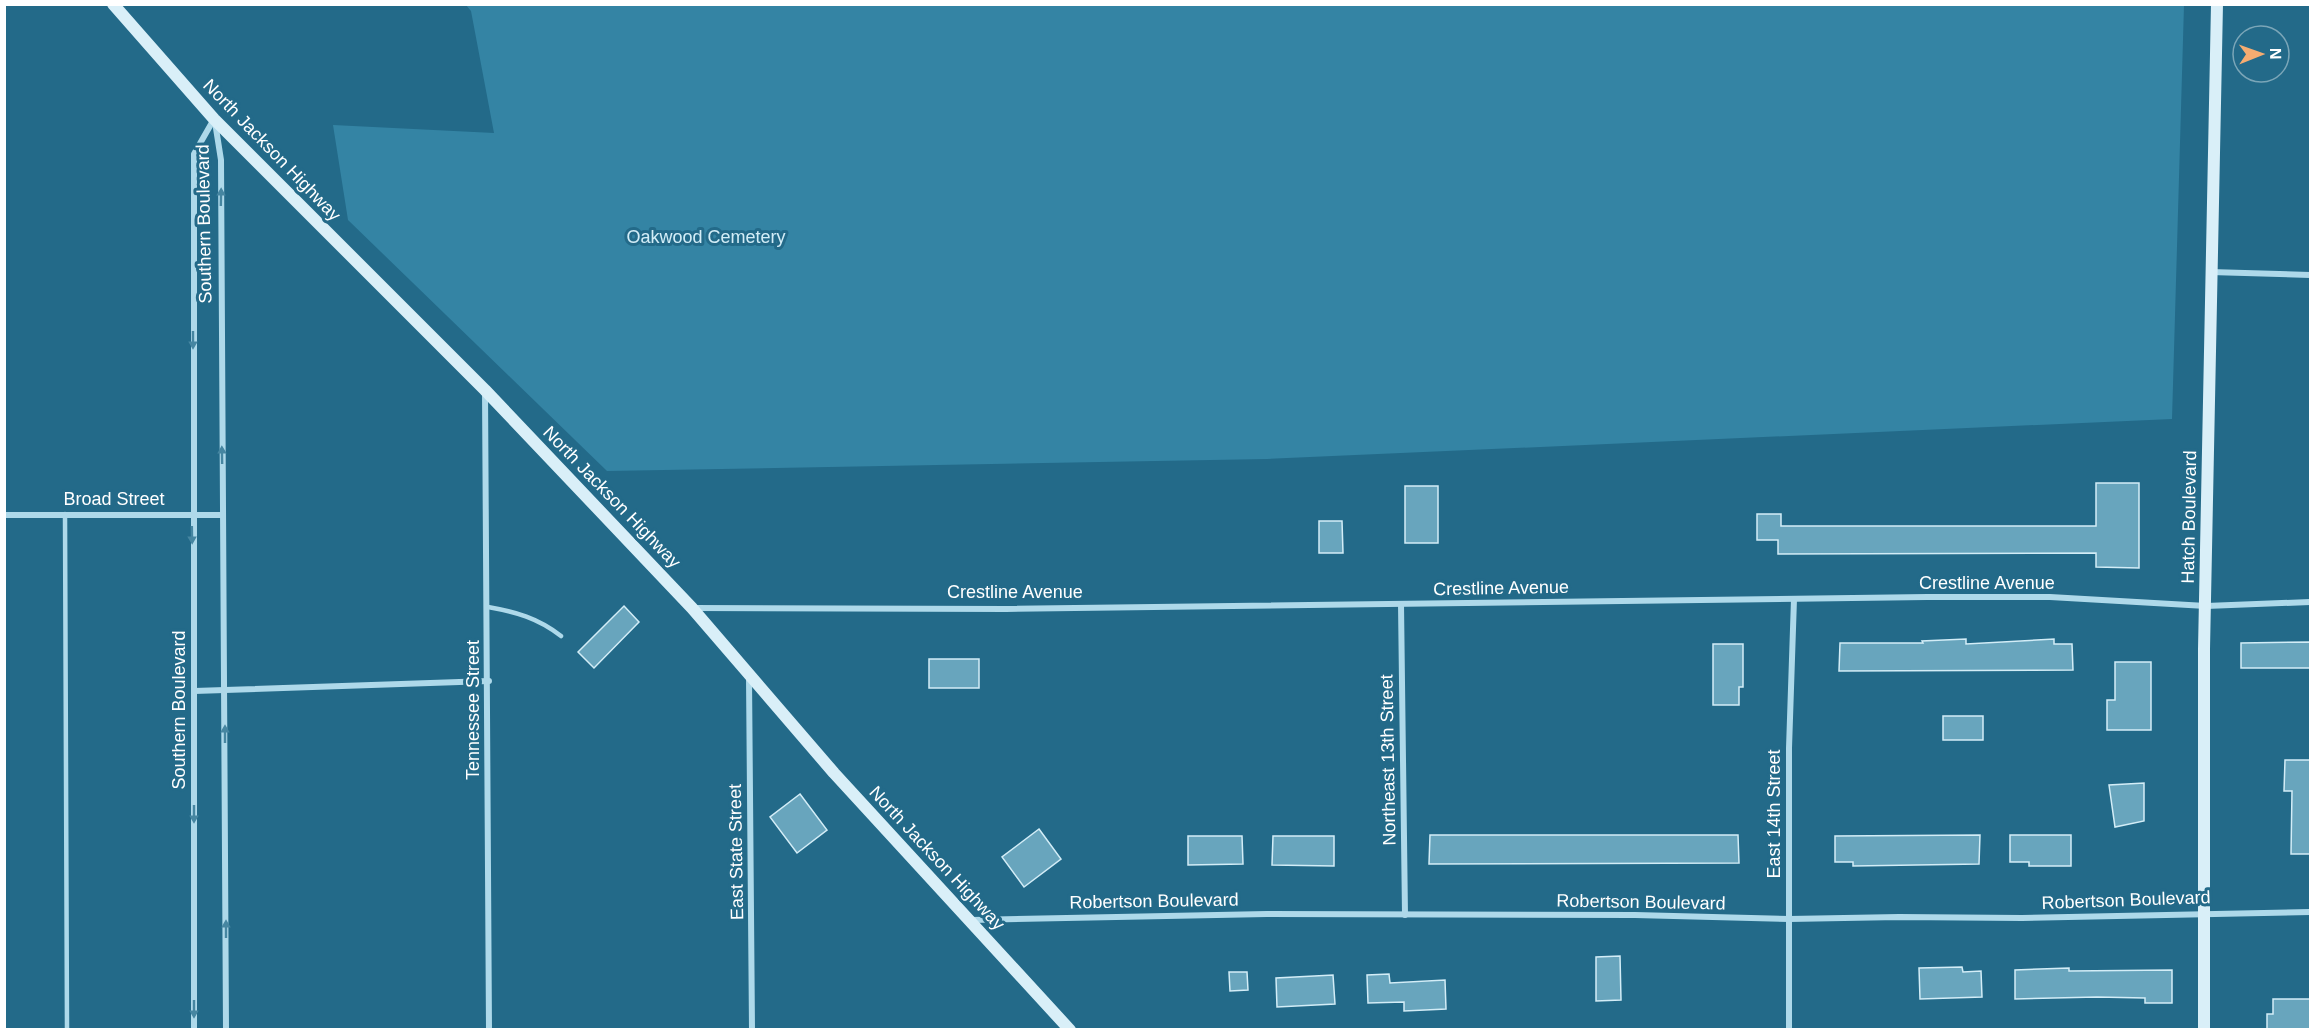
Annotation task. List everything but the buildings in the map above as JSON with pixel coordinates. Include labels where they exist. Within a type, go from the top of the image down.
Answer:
[{"type":"main road","name":"North Jackson Highway","points":[[112,4],[214,119],[485,390],[692,608],[834,773],[1070,1029]]},
{"type":"main road","name":"Hatch Boulevard","points":[[2204,1029],[2210,272],[2217,4]]},
{"type":"street","name":"Southern Boulevard","points":[[214,119],[221,160],[226,1029]]},
{"type":"street","name":"Southern Boulevard","points":[[194,1029],[192,515],[194,154],[214,119]]},
{"type":"street","points":[[2210,272],[2310,274]]},
{"type":"street","name":"Tennessee Street","points":[[485,390],[489,681],[489,1029]]},
{"type":"street","name":"Broad Street","points":[[4,515],[65,513],[223,515]]},
{"type":"street","name":"Crestline Avenue","points":[[692,608],[1006,609],[2050,597],[2206,606],[2310,602]]},
{"type":"street","name":"East 14th Street","points":[[1789,1029],[1789,738],[1794,599]]},
{"type":"street","name":"Northeast 13th Street","points":[[1401,604],[1405,915]]},
{"type":"street","name":"East State Street","points":[[749,673],[752,1029]]},
{"type":"street","points":[[194,691],[489,681]]},
{"type":"street","name":"Robertson Boulevard","points":[[970,920],[1267,914],[1635,915],[1789,919],[2022,918],[2205,912],[2310,912]]},
{"type":"lane","points":[[65,513],[67,1029]]},
{"type":"lane","points":[[488,607],[517,612],[544,623],[561,636]]},
{"type":"green space","name":"Oakwood Cemetery","points":[[466,5],[2184,5],[2172,419],[1267,459],[607,471],[348,220],[333,125],[494,133],[471,11]]}]
